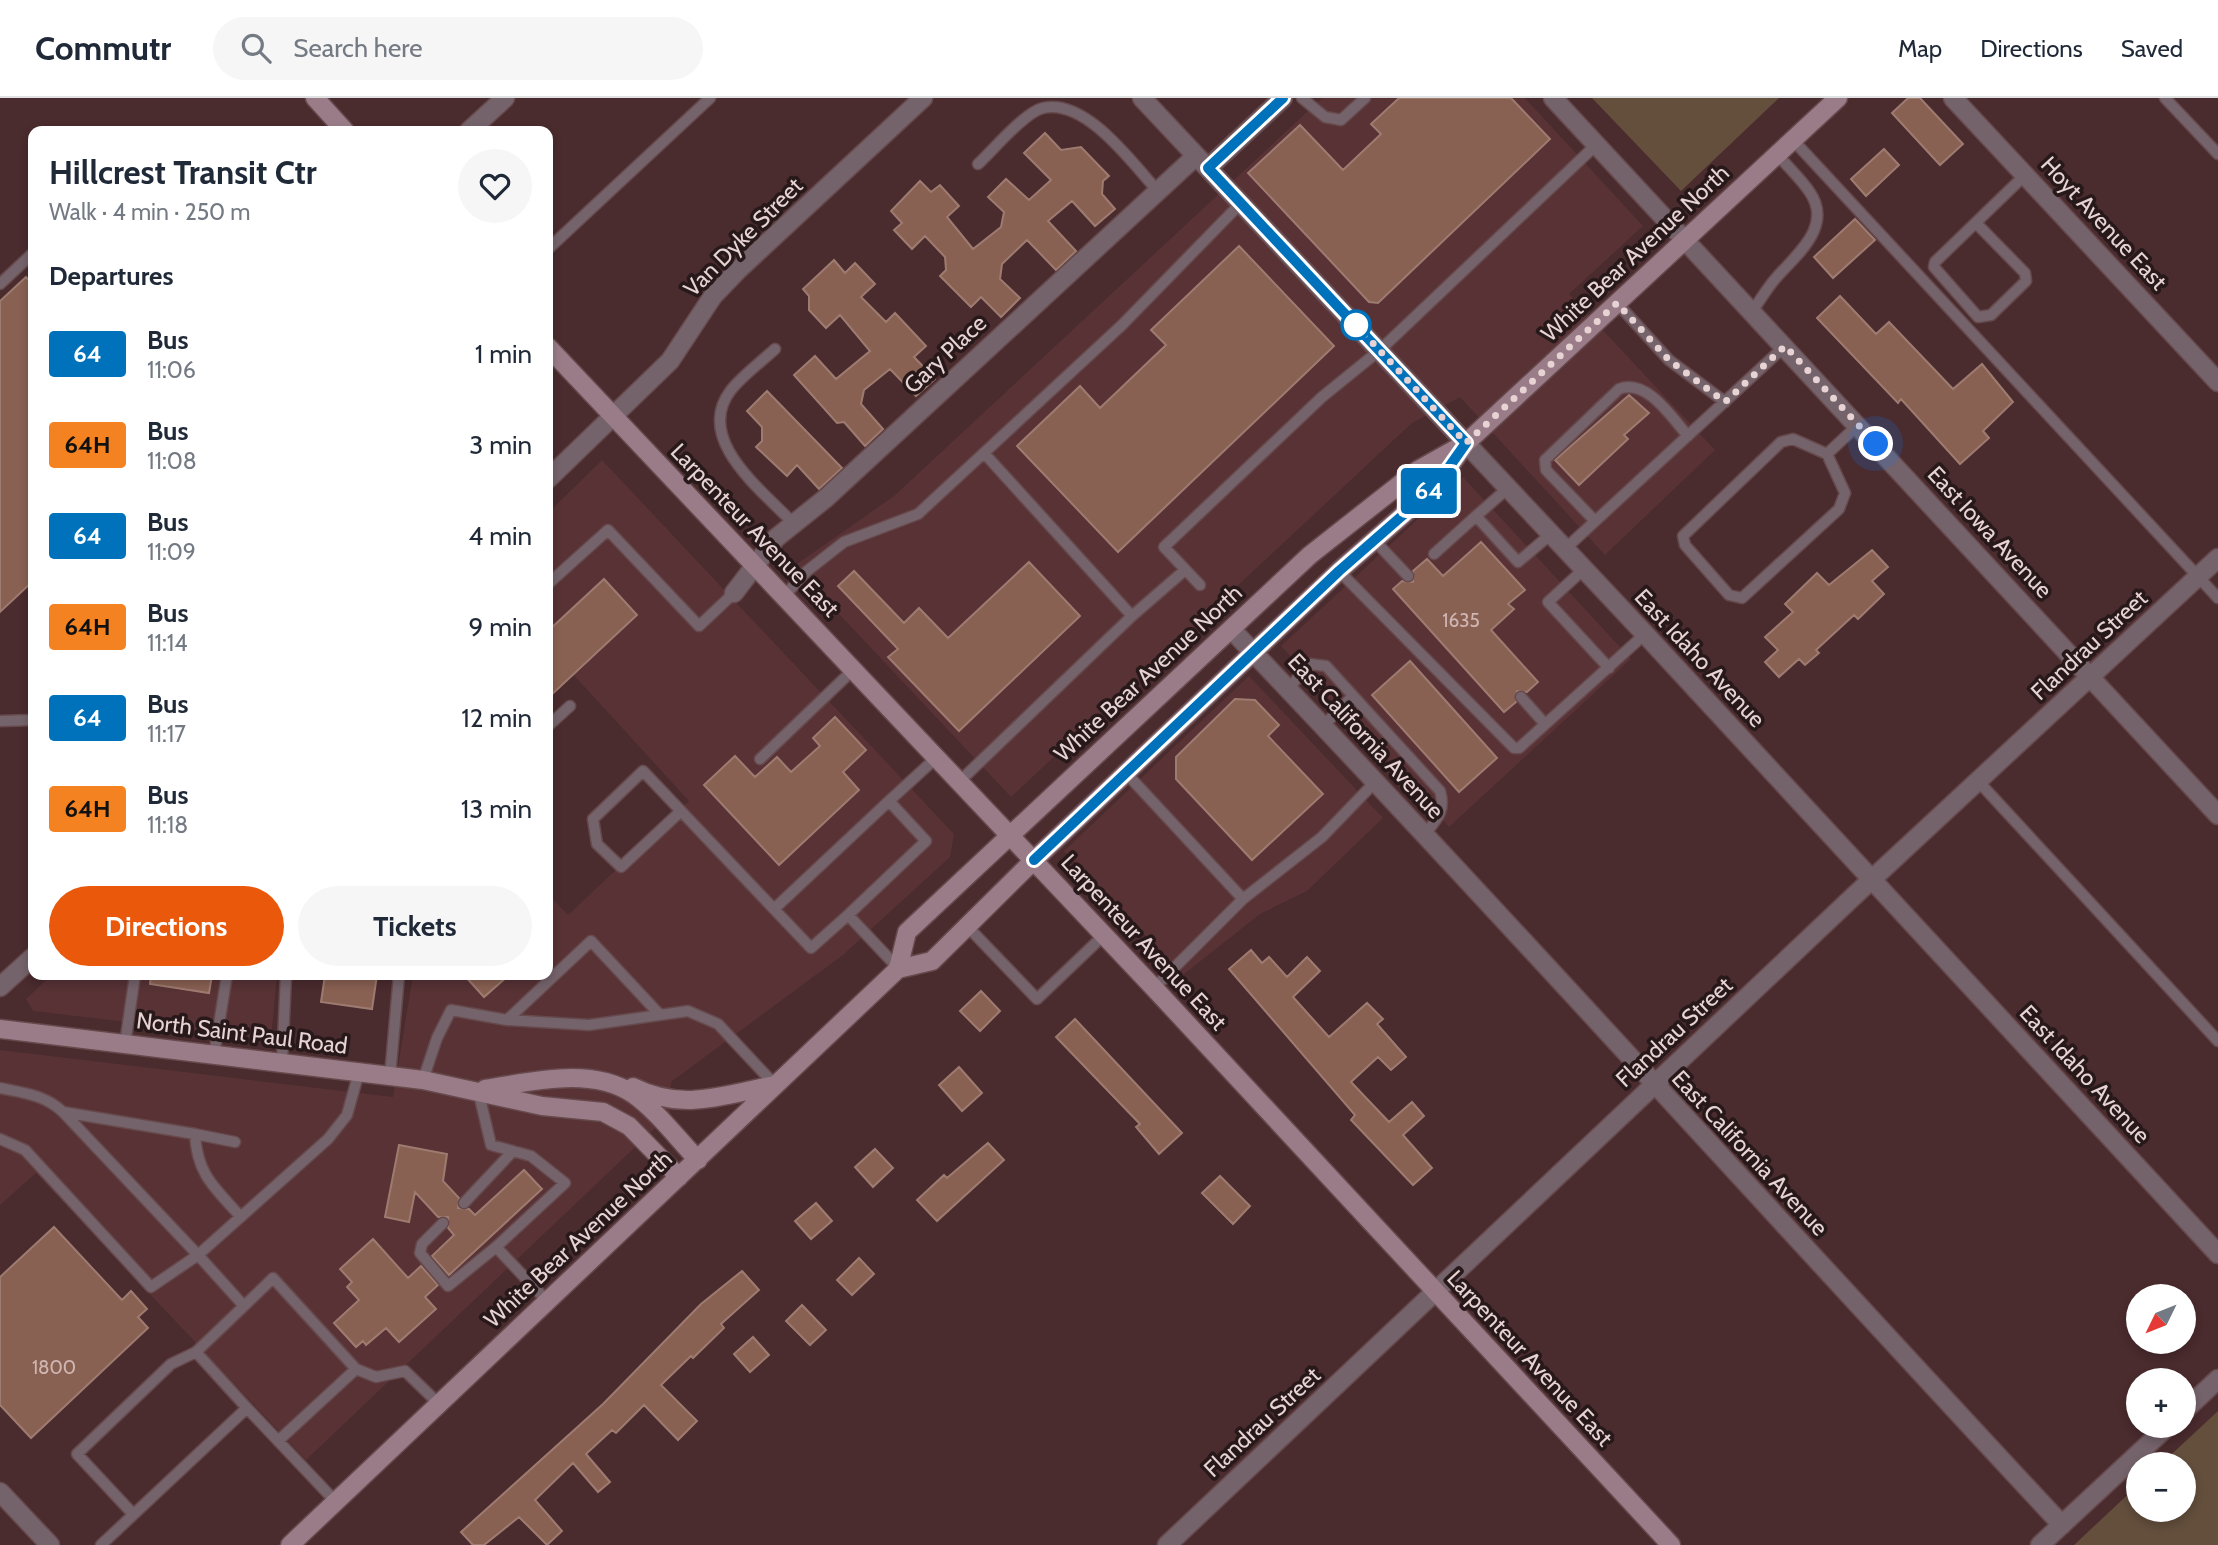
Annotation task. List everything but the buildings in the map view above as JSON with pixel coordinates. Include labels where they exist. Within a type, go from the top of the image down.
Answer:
[{"type":"main road","points":[[315,98],[340,126]]},
{"type":"main road","name":"White Bear Avenue North","points":[[290,1545],[898,969],[932,961],[1034,860],[1339,571],[1435,487],[1466,443],[1838,98]]},
{"type":"main road","name":"Larpenteur Avenue East","points":[[553,352],[1010,834],[1671,1545]]},
{"type":"main road","name":"White Bear Avenue North","points":[[898,969],[907,932],[1231,629],[1345,525],[1418,470],[1466,443]]},
{"type":"main road","name":"North Saint Paul Road","points":[[0,1029],[424,1080],[542,1106],[596,1110],[617,1117],[679,1177]]},
{"type":"main road","name":"North Saint Paul Road","points":[[478,1090],[538,1081],[596,1081],[618,1086],[633,1095],[698,1160]]},
{"type":"main road","points":[[596,1081],[619,1082],[653,1097],[682,1102],[775,1085]]},
{"type":"street","points":[[474,126],[505,98]]},
{"type":"street","name":"Van Dyke Street","points":[[553,474],[670,361],[713,296],[738,270],[923,98]]},
{"type":"street","name":"East Idaho Avenue","points":[[1142,98],[1645,634],[2218,1254]]},
{"type":"street","name":"Gary Place","points":[[734,593],[776,538],[826,498],[1157,190],[1202,162],[1283,98]]},
{"type":"street","name":"East Iowa Avenue","points":[[1553,98],[2218,815]]},
{"type":"street","name":"Hoyt Avenue East","points":[[1953,98],[2218,382]]},
{"type":"street","name":"Flandrau Street","points":[[1167,1545],[1653,1085],[2218,558]]},
{"type":"street","name":"East California Avenue","points":[[1231,629],[1322,727],[1377,780],[1653,1085],[2062,1525]]},
{"type":"street","points":[[0,988],[28,962]]},
{"type":"street","points":[[2196,1400],[2218,1379]]},
{"type":"street","points":[[2040,1545],[2155,1438]]},
{"type":"street","points":[[0,1492],[50,1545]]},
{"type":"lane","points":[[553,244],[710,98]]},
{"type":"lane","points":[[1302,98],[1325,117],[1341,120],[1365,98]]},
{"type":"lane","points":[[2165,98],[2218,154]]},
{"type":"lane","points":[[978,164],[1028,116],[1044,107],[1074,111],[1095,124],[1157,190]]},
{"type":"lane","points":[[1793,140],[2218,598]]},
{"type":"lane","points":[[1200,585],[1164,547],[1322,397],[1380,350],[1597,144]]},
{"type":"lane","points":[[1751,313],[1774,280],[1809,242],[1816,229],[1817,207],[1811,192],[1777,154]]},
{"type":"lane","points":[[1976,223],[2025,274],[2026,281],[1991,315],[1978,317],[1934,267],[1935,262],[2025,175]]},
{"type":"lane","points":[[785,595],[807,571],[844,542],[918,514],[1122,325],[1241,203]]},
{"type":"lane","points":[[0,284],[28,258]]},
{"type":"lane","points":[[1617,303],[1669,360],[1725,402]]},
{"type":"lane","points":[[1565,549],[1785,346]]},
{"type":"lane","points":[[775,349],[731,390],[720,411],[721,440],[732,458],[794,524]]},
{"type":"lane","points":[[1595,521],[1546,470],[1545,460],[1619,388],[1628,385],[1642,389],[1688,436]]},
{"type":"lane","points":[[1827,454],[1858,425]]},
{"type":"lane","points":[[1793,439],[1827,454],[1845,493],[1839,509],[1742,597],[1729,595],[1685,545],[1683,536],[1781,442],[1793,439]]},
{"type":"lane","points":[[984,453],[1132,616]]},
{"type":"lane","points":[[1434,554],[1508,488]]},
{"type":"lane","points":[[1476,516],[1518,562],[1551,534]]},
{"type":"lane","points":[[553,580],[608,530],[699,626],[734,593]]},
{"type":"lane","points":[[1374,540],[1408,576]]},
{"type":"lane","points":[[1584,569],[1548,602],[1609,668]]},
{"type":"lane","points":[[960,781],[1132,616],[1185,570]]},
{"type":"lane","points":[[1339,571],[1514,748],[1519,748],[1645,634]]},
{"type":"lane","points":[[1287,689],[1310,664],[1326,666],[1440,791],[1444,804],[1442,812],[1424,834]]},
{"type":"lane","points":[[760,759],[854,669]]},
{"type":"lane","points":[[1322,727],[1353,696]]},
{"type":"lane","points":[[1521,697],[1545,724]]},
{"type":"lane","points":[[553,721],[570,706]]},
{"type":"lane","points":[[0,721],[28,720]]},
{"type":"lane","points":[[774,909],[936,757]]},
{"type":"lane","points":[[681,811],[621,867],[597,844],[593,819],[643,771],[681,811],[811,948],[926,841],[889,801]]},
{"type":"lane","points":[[1126,773],[1243,899]]},
{"type":"lane","points":[[1154,988],[1243,899],[1322,837],[1377,780]]},
{"type":"lane","points":[[1978,781],[2218,1041]]},
{"type":"lane","points":[[848,915],[898,969]]},
{"type":"lane","points":[[967,926],[1037,999],[1104,935]]},
{"type":"lane","points":[[553,976],[591,941],[660,1015]]},
{"type":"lane","points":[[125,1044],[134,980]]},
{"type":"lane","points":[[214,1055],[226,980]]},
{"type":"lane","points":[[282,1063],[286,980]]},
{"type":"lane","points":[[390,1076],[399,980]]},
{"type":"lane","points":[[506,1020],[549,980]]},
{"type":"lane","points":[[424,1080],[436,1038],[451,1010],[506,1020],[589,1025],[688,1011],[718,1024],[775,1085]]},
{"type":"lane","points":[[0,1139],[24,1150],[152,1287],[198,1255],[328,1139],[348,1115],[359,1072]]},
{"type":"lane","points":[[0,1088],[34,1094],[52,1102],[244,1306]]},
{"type":"lane","points":[[443,1223],[422,1244],[420,1252],[443,1284],[454,1283],[565,1183],[531,1156],[491,1145],[478,1090]]},
{"type":"lane","points":[[63,1112],[235,1142]]},
{"type":"lane","points":[[195,1134],[196,1156],[202,1173],[241,1217]]},
{"type":"lane","points":[[464,1203],[513,1151]]},
{"type":"lane","points":[[496,1247],[548,1302]]},
{"type":"lane","points":[[133,1514],[77,1454],[171,1364],[196,1352],[273,1278],[356,1369],[376,1377],[405,1371],[439,1404]]},
{"type":"lane","points":[[196,1352],[336,1502]]},
{"type":"lane","points":[[278,1441],[356,1369]]},
{"type":"lane","points":[[101,1545],[247,1408]]},
{"type":"shaded area","points":[[1322,98],[1525,98],[1643,226],[1569,294],[1715,450],[1605,555],[1460,397],[1412,423],[1011,797],[794,566],[894,496]]},
{"type":"shaded area","points":[[1592,98],[1779,98],[1681,191]]},
{"type":"shaded area","points":[[602,460],[954,834],[950,857],[843,955],[671,1082],[670,1114],[306,1460],[36,1173],[0,1205],[0,1050],[393,1097],[412,980],[553,980],[553,899],[568,915],[689,801],[553,652],[553,508]]},
{"type":"shaded area","points":[[1463,477],[1631,659],[1449,827],[1281,646]]},
{"type":"shaded area","points":[[1249,676],[1383,818],[1307,891],[1260,914],[1183,975],[1064,851]]},
{"type":"shaded area","points":[[46,980],[277,980],[271,1039],[33,1011],[26,999]]},
{"type":"shaded area","points":[[2218,1411],[2218,1545],[2074,1545],[2126,1496],[2126,1522],[2196,1522],[2196,1452],[2174,1452],[2189,1438],[2196,1438],[2196,1431]]},
{"type":"bus line","name":"64","points":[[1034,860],[1339,571],[1435,487],[1466,443],[1208,168],[1283,98]]},
{"type":"route","points":[[1356,325],[1466,443],[1617,303],[1669,360],[1725,402],[1785,346],[1876,444]]}]
